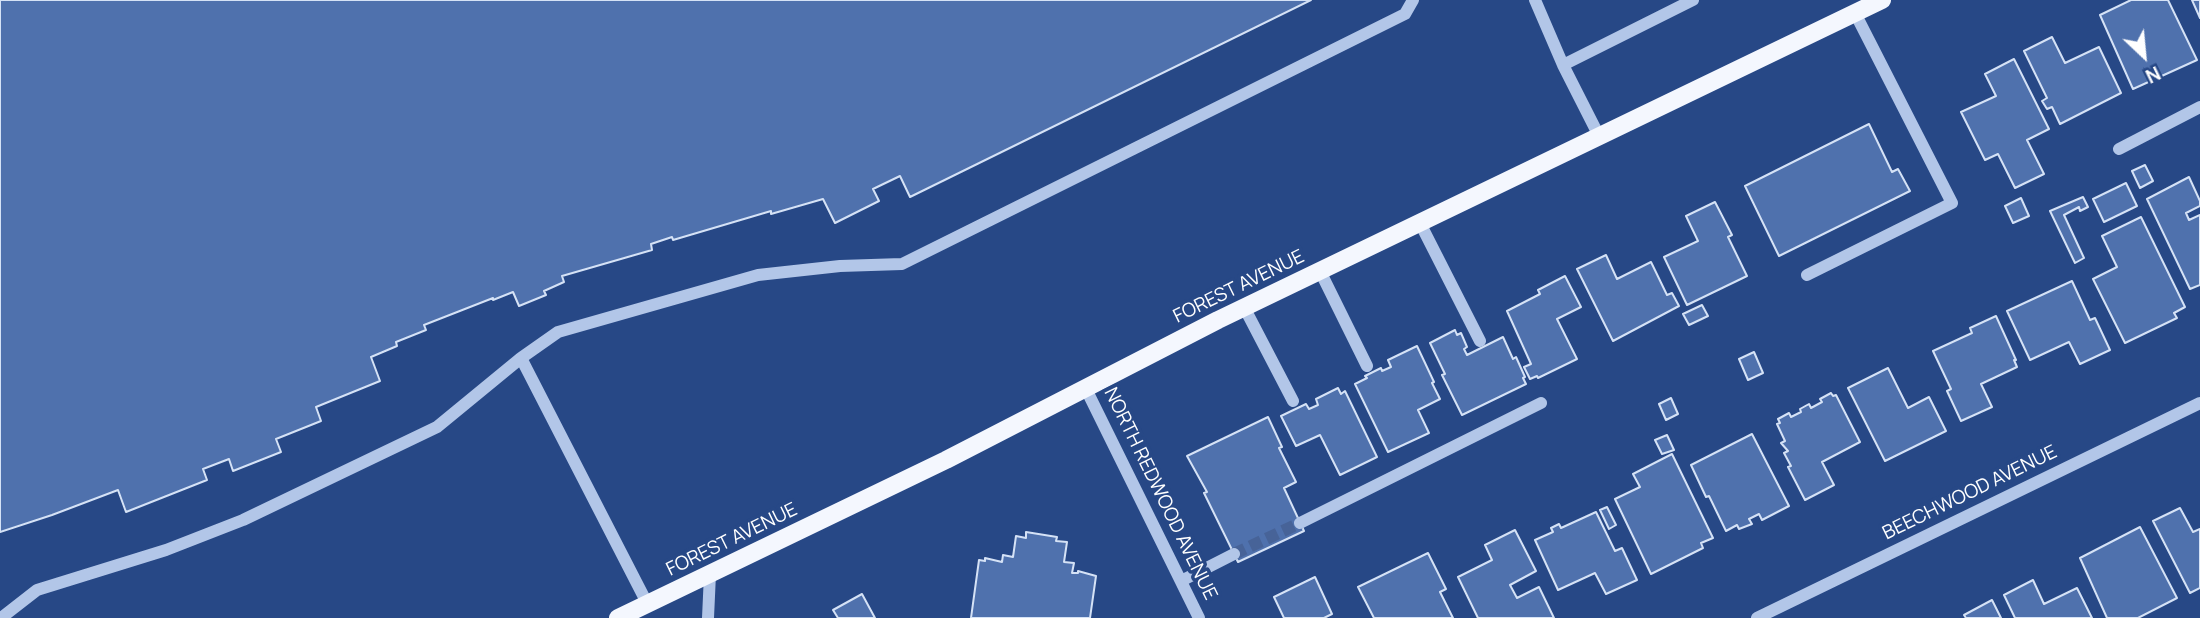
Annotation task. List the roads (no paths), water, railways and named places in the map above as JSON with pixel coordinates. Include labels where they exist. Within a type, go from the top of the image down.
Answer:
[{"type":"main road","name":"FOREST AVENUE","points":[[618,618],[946,460],[1244,307],[1882,0]]},
{"type":"street","points":[[1,618],[37,590],[166,550],[243,520],[437,427],[521,358],[558,332],[758,275],[840,266],[902,264],[1405,14],[1413,0]]},
{"type":"street","points":[[1535,0],[1563,65],[1599,136]]},
{"type":"street","points":[[1563,65],[1693,0]]},
{"type":"street","points":[[1807,275],[1952,203],[1855,13]]},
{"type":"street","points":[[2119,149],[2200,107]]},
{"type":"street","points":[[1420,223],[1480,341]]},
{"type":"street","points":[[1320,271],[1367,366]]},
{"type":"street","points":[[1244,307],[1293,401]]},
{"type":"street","points":[[521,358],[647,603]]},
{"type":"street","name":"NORTH REDWOOD AVENUE","points":[[1085,387],[1199,618]]},
{"type":"street","points":[[1300,523],[1541,403]]},
{"type":"street","name":"BEECHWOOD AVENUE","points":[[1757,618],[2200,403]]},
{"type":"street","points":[[1181,581],[1234,554]]},
{"type":"street","points":[[708,618],[710,574]]},
{"type":"tunnel","points":[[1234,554],[1300,523]]}]
